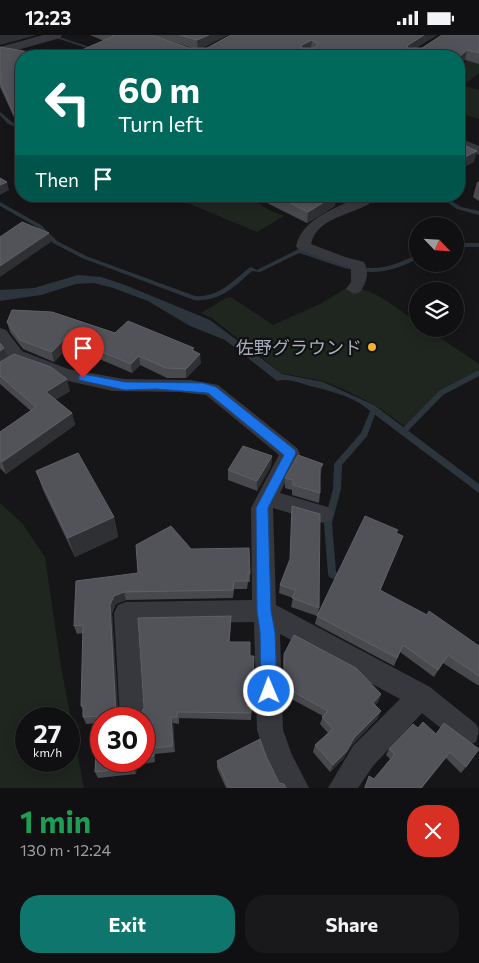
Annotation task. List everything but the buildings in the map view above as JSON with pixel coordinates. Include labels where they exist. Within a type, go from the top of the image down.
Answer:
[{"type":"street","points":[[3,49],[52,36]]},
{"type":"street","points":[[465,145],[479,151]]},
{"type":"street","points":[[354,289],[359,282],[359,265],[341,261],[304,246],[307,232],[342,202],[362,202]]},
{"type":"street","points":[[0,334],[14,354],[30,363],[108,384],[203,387],[219,394],[290,453],[262,508],[264,611],[268,632],[270,730],[281,762],[295,788]]},
{"type":"street","points":[[267,498],[323,514]]},
{"type":"street","points":[[131,707],[126,613],[264,611],[279,621],[421,695],[467,733]]},
{"type":"street","points":[[342,788],[363,757],[421,695]]},
{"type":"shaded area","points":[[479,51],[479,73],[465,84],[465,62]]},
{"type":"shaded area","points":[[465,86],[479,90],[479,119],[465,115]]},
{"type":"shaded area","points":[[185,202],[257,202],[269,210],[284,216],[257,232]]},
{"type":"shaded area","points":[[78,275],[101,277],[125,285],[210,320],[282,374],[323,382],[374,405],[479,484],[479,493],[359,403],[337,393],[296,382],[277,381],[225,340],[190,326],[148,301],[94,283],[76,284],[41,295],[0,301],[0,290],[34,288]]},
{"type":"shaded area","name":"佐野グラウンド","points":[[348,287],[367,291],[385,300],[409,316],[409,337],[439,337],[479,364],[479,371],[442,392],[406,427],[375,405],[343,389],[323,381],[281,373],[212,318],[201,313],[231,297],[273,325],[320,304]]},
{"type":"shaded area","points":[[0,503],[22,523],[45,557],[69,707],[15,707],[15,772],[80,772],[80,767],[84,788],[0,788]]},
{"type":"waterway","points":[[49,35],[97,50]]},
{"type":"waterway","points":[[0,113],[15,125]]},
{"type":"waterway","points":[[450,202],[459,208],[479,213]]},
{"type":"waterway","points":[[0,204],[39,226],[55,242],[84,257],[194,298],[202,299],[218,294],[251,269],[254,270]]},
{"type":"waterway","points":[[464,245],[479,245]]},
{"type":"waterway","points":[[258,271],[299,251],[358,269],[383,269],[409,261]]},
{"type":"waterway","points":[[404,431],[441,393],[479,373]]},
{"type":"waterway","points":[[343,579],[332,574],[328,523],[337,489],[338,464],[364,434],[374,409]]},
{"type":"place","name":"佐野グラウンド","points":[[372,347]]},
{"type":"route","points":[[83,378],[125,386],[203,387],[212,390],[290,453],[262,508],[264,611],[268,632],[269,691]]}]
